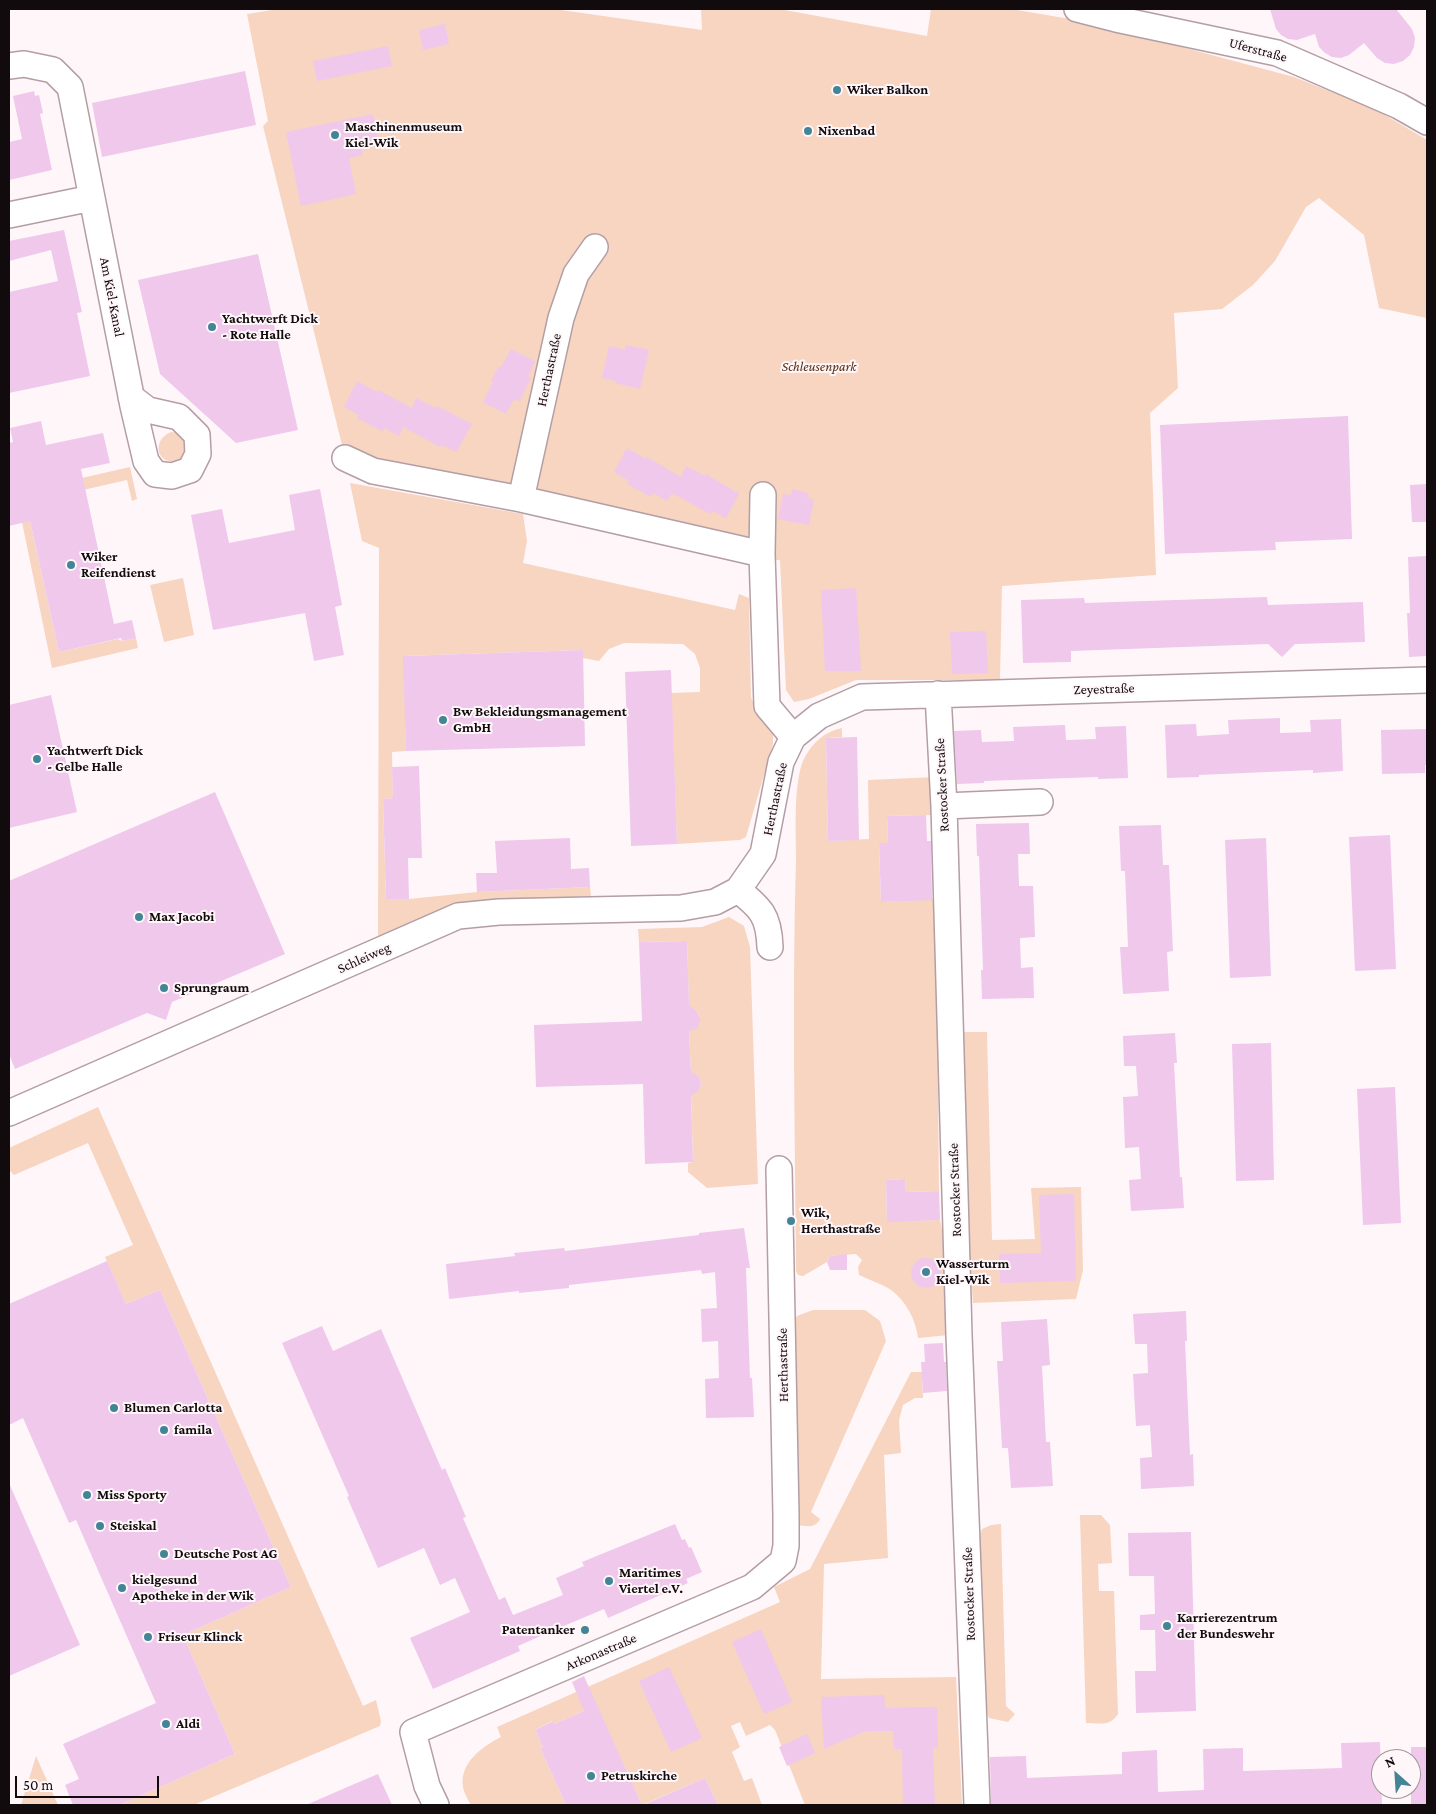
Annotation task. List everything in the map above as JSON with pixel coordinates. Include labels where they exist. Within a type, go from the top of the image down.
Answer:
[{"type":"street","name":"Uferstraße","points":[[1077,9],[1277,53],[1400,106],[1427,122]]},
{"type":"street","name":"Am Kiel-Kanal","points":[[9,66],[24,64],[53,70],[70,87],[131,397],[146,461],[155,474],[174,484],[190,470],[198,454],[197,435],[179,417],[148,410],[131,397]]},
{"type":"street","points":[[9,215],[92,198]]},
{"type":"street","name":"Herthastraße","points":[[521,499],[561,318],[576,274],[595,247]]},
{"type":"street","points":[[345,458],[373,471],[521,499],[762,554]]},
{"type":"street","points":[[764,495],[762,554],[767,706],[793,737]]},
{"type":"street","name":"Zeyestraße","points":[[793,737],[819,716],[862,697],[1427,680]]},
{"type":"street","name":"Rostocker Straße","points":[[938,694],[944,806],[959,1335],[977,1805]]},
{"type":"street","name":"Herthastraße","points":[[738,890],[763,854],[782,762],[793,737]]},
{"type":"street","points":[[944,806],[1040,802]]},
{"type":"street","points":[[738,890],[758,906],[769,930],[770,947]]},
{"type":"street","name":"Schleiweg","points":[[9,1113],[458,916],[499,912],[681,908],[715,902],[738,890]]},
{"type":"street","name":"Herthastraße","points":[[779,1169],[786,1515],[786,1546],[783,1561]]},
{"type":"street","name":"Arkonastraße","points":[[436,1805],[427,1786],[413,1732],[752,1586],[783,1561]]},
{"type":"green space","name":"Schleusenpark","points":[[278,9],[554,9],[702,30],[701,9],[779,9],[927,36],[931,9],[1011,9],[1088,22],[1294,77],[1375,109],[1427,140],[1427,318],[1379,308],[1364,235],[1319,198],[1306,207],[1275,261],[1253,285],[1222,309],[1174,313],[1178,388],[1150,413],[1156,575],[1002,586],[1000,680],[856,680],[809,699],[794,702],[786,690],[780,560],[762,561],[373,471],[343,449],[263,126],[268,121],[247,14]]},
{"type":"green space","points":[[171,432],[181,433],[188,441],[184,459],[168,461],[160,453],[160,442],[164,436]]},
{"type":"green space","points":[[130,467],[137,499],[132,501],[127,480],[26,503],[59,652],[118,639],[122,641],[136,638],[138,648],[52,668],[16,493]]},
{"type":"green space","points":[[350,483],[523,514],[527,541],[523,563],[735,610],[739,594],[749,598],[751,697],[756,709],[773,729],[773,744],[746,837],[740,840],[677,844],[671,693],[700,692],[700,668],[695,654],[683,644],[624,643],[609,649],[599,661],[583,658],[582,650],[404,656],[406,751],[392,752],[393,798],[383,799],[386,899],[409,899],[477,892],[590,887],[591,896],[464,904],[378,940],[379,548],[362,541]]},
{"type":"green space","points":[[183,578],[194,635],[164,642],[150,585]]},
{"type":"green space","points":[[842,728],[842,737],[826,738],[828,841],[869,839],[868,780],[935,777],[936,815],[887,816],[888,843],[879,844],[881,902],[936,899],[939,1191],[906,1192],[905,1179],[886,1180],[887,1221],[940,1220],[943,1234],[949,1335],[918,1338],[913,1318],[906,1305],[896,1294],[859,1275],[858,1267],[862,1260],[856,1254],[830,1256],[827,1262],[803,1276],[798,1275],[796,1271],[794,1012],[797,791],[801,766],[808,752],[825,735]]},
{"type":"green space","points":[[729,917],[744,926],[750,947],[758,1184],[707,1188],[688,1172],[688,1163],[693,1162],[691,1093],[700,1089],[701,1082],[699,1076],[691,1073],[689,1031],[700,1023],[700,1018],[697,1012],[689,1008],[687,941],[639,942],[638,929],[702,927]]},
{"type":"green space","points":[[963,1032],[987,1032],[992,1240],[1035,1239],[1031,1188],[1081,1187],[1083,1270],[1076,1299],[973,1303],[969,1241]]},
{"type":"green space","points":[[98,1107],[363,1706],[376,1700],[381,1721],[380,1726],[194,1805],[119,1805],[235,1754],[183,1635],[291,1587],[160,1290],[126,1304],[105,1257],[133,1245],[88,1143],[14,1175],[9,1170],[9,1148]]},
{"type":"green space","points":[[813,1310],[865,1310],[880,1321],[886,1341],[811,1512],[820,1519],[813,1526],[807,1526],[796,1525],[790,1331],[797,1316]]},
{"type":"green space","points":[[911,1372],[922,1372],[923,1398],[915,1398],[903,1405],[899,1420],[901,1453],[884,1455],[888,1558],[824,1564],[821,1679],[956,1677],[962,1805],[805,1805],[775,1730],[770,1725],[746,1736],[740,1722],[731,1726],[740,1747],[732,1752],[744,1781],[752,1778],[762,1805],[718,1805],[705,1778],[642,1805],[595,1702],[583,1707],[584,1711],[554,1724],[552,1721],[535,1730],[543,1747],[540,1748],[566,1805],[471,1805],[463,1787],[465,1770],[480,1750],[501,1737],[497,1727],[780,1602],[774,1587],[810,1569]]},
{"type":"green space","points":[[1080,1515],[1101,1515],[1110,1525],[1112,1563],[1098,1564],[1099,1591],[1114,1591],[1118,1714],[1108,1723],[1086,1723]]},
{"type":"green space","points":[[1001,1524],[1006,1706],[1015,1714],[1008,1722],[989,1718],[985,1708],[978,1541],[982,1529],[991,1525]]},
{"type":"green space","points":[[36,1756],[58,1805],[21,1805]]},
{"type":"building","points":[[1270,9],[1396,9],[1412,29],[1415,38],[1414,47],[1410,55],[1403,61],[1394,64],[1385,63],[1377,58],[1364,43],[1349,55],[1341,58],[1332,57],[1319,47],[1315,34],[1297,40],[1288,39],[1281,35],[1276,29]]},
{"type":"building","points":[[445,24],[449,44],[423,50],[419,30]]},
{"type":"building","points":[[388,46],[392,66],[317,81],[313,61]]},
{"type":"building","points":[[245,71],[256,125],[102,157],[92,103]]},
{"type":"building","points":[[34,91],[35,96],[39,95],[43,113],[40,114],[52,170],[9,180],[9,142],[22,139],[13,96]]},
{"type":"building","points":[[373,114],[378,140],[360,143],[363,155],[349,158],[356,194],[301,206],[286,132]]},
{"type":"building","points":[[64,230],[82,312],[77,313],[90,376],[9,393],[9,292],[58,281],[51,250],[9,261],[9,241]]},
{"type":"building","name":"Yachtwerft Dick - Rote Halle","points":[[258,254],[298,430],[236,443],[160,374],[138,280]]},
{"type":"building","points":[[626,345],[649,350],[640,389],[602,378],[609,346],[625,350]]},
{"type":"building","points":[[511,349],[535,361],[528,376],[531,378],[519,402],[514,399],[506,414],[483,402],[493,382],[491,381]]},
{"type":"building","points":[[357,381],[412,408],[416,398],[435,408],[437,406],[472,424],[456,452],[442,445],[440,447],[403,427],[399,436],[384,428],[382,431],[357,418],[359,415],[344,407]]},
{"type":"building","points":[[1348,416],[1352,539],[1275,542],[1276,550],[1165,554],[1160,425]]},
{"type":"building","points":[[41,421],[46,445],[103,433],[110,463],[81,469],[114,624],[132,620],[136,638],[122,641],[121,638],[59,652],[30,521],[9,526],[9,443],[13,442],[10,428]]},
{"type":"building","points":[[627,448],[646,459],[647,457],[681,477],[686,466],[705,476],[706,474],[739,494],[726,518],[712,511],[710,514],[672,493],[667,501],[653,493],[651,497],[627,484],[629,481],[614,472]]},
{"type":"building","points":[[1427,484],[1427,522],[1412,522],[1410,485]]},
{"type":"building","points":[[320,489],[342,605],[335,607],[344,655],[314,661],[305,613],[213,630],[191,515],[222,509],[229,543],[295,530],[289,495]]},
{"type":"building","points":[[792,489],[808,493],[807,498],[814,499],[809,525],[778,519],[783,494],[791,495]]},
{"type":"building","points":[[1427,556],[1427,656],[1409,657],[1407,613],[1410,613],[1408,557]]},
{"type":"building","points":[[856,588],[861,671],[825,671],[821,590]]},
{"type":"building","points":[[1267,597],[1268,605],[1363,602],[1365,642],[1295,644],[1282,657],[1268,644],[1071,651],[1071,662],[1023,663],[1021,600],[1084,598],[1085,603]]},
{"type":"building","points":[[986,631],[988,673],[952,674],[950,632]]},
{"type":"building","points":[[583,650],[585,746],[406,751],[403,656]]},
{"type":"building","points":[[671,670],[677,844],[631,846],[625,672]]},
{"type":"building","name":"Yachtwerft Dick - Gelbe Halle","points":[[51,695],[77,812],[9,828],[9,705]]},
{"type":"building","points":[[1280,718],[1280,733],[1311,732],[1310,720],[1341,719],[1343,771],[1313,773],[1313,770],[1167,778],[1165,725],[1196,724],[1197,736],[1229,734],[1228,720]]},
{"type":"building","points":[[1065,725],[1066,740],[1096,739],[1095,727],[1126,726],[1128,778],[1098,779],[1098,777],[984,781],[984,783],[957,784],[954,731],[981,730],[982,742],[1014,741],[1013,727]]},
{"type":"building","points":[[1427,729],[1427,765],[1425,765],[1425,773],[1382,774],[1381,730]]},
{"type":"building","points":[[857,737],[859,840],[828,841],[826,738]]},
{"type":"building","points":[[419,766],[422,858],[408,858],[409,899],[386,899],[383,799],[393,798],[392,767]]},
{"type":"building","name":"Max Jacobi","points":[[215,792],[285,954],[172,1002],[166,1020],[147,1013],[15,1069],[9,1054],[9,881]]},
{"type":"building","points":[[926,815],[927,841],[931,841],[932,900],[881,902],[879,843],[888,843],[887,816]]},
{"type":"building","points":[[1029,823],[1030,854],[1018,854],[1019,886],[1033,886],[1035,937],[1020,938],[1021,968],[1033,967],[1034,998],[982,999],[981,970],[983,970],[976,824]]},
{"type":"building","points":[[1161,825],[1163,865],[1169,865],[1173,951],[1167,952],[1169,991],[1123,994],[1120,947],[1128,947],[1125,871],[1121,871],[1119,826]]},
{"type":"building","points":[[1390,835],[1396,969],[1355,971],[1349,837]]},
{"type":"building","points":[[570,838],[571,869],[589,868],[590,887],[477,892],[476,873],[497,873],[495,841]]},
{"type":"building","points":[[1266,838],[1271,976],[1230,978],[1225,840]]},
{"type":"building","points":[[687,941],[689,1005],[697,1012],[700,1018],[700,1023],[696,1029],[689,1031],[691,1072],[699,1076],[701,1082],[700,1089],[691,1096],[693,1162],[645,1164],[643,1084],[536,1087],[534,1025],[642,1021],[639,942]]},
{"type":"building","points":[[1175,1033],[1177,1063],[1174,1063],[1180,1177],[1182,1177],[1184,1208],[1131,1211],[1129,1180],[1141,1179],[1139,1147],[1125,1148],[1123,1097],[1138,1096],[1136,1066],[1124,1066],[1123,1036]]},
{"type":"building","points":[[1271,1043],[1274,1180],[1236,1181],[1232,1044]]},
{"type":"building","points":[[1395,1087],[1401,1223],[1363,1225],[1357,1089]]},
{"type":"building","points":[[905,1179],[906,1192],[939,1191],[940,1220],[887,1222],[886,1180]]},
{"type":"building","points":[[1074,1194],[1076,1281],[1000,1283],[999,1254],[1041,1253],[1039,1195]]},
{"type":"building","points":[[744,1228],[750,1268],[746,1268],[750,1378],[752,1378],[754,1417],[706,1418],[705,1379],[719,1378],[718,1341],[702,1342],[701,1309],[717,1308],[715,1272],[702,1274],[701,1270],[569,1285],[569,1288],[519,1293],[519,1291],[449,1299],[446,1264],[515,1256],[514,1253],[564,1248],[565,1251]]},
{"type":"building","points":[[847,1254],[847,1270],[830,1270],[827,1262],[830,1256]]},
{"type":"building","name":"Wasserturm Kiel-Wik","points":[[926,1258],[932,1259],[940,1267],[940,1279],[932,1287],[926,1288],[920,1287],[912,1279],[911,1273],[912,1267],[920,1259]]},
{"type":"building","points":[[107,1261],[126,1304],[160,1290],[291,1587],[183,1635],[235,1754],[119,1805],[73,1805],[65,1785],[79,1779],[63,1744],[156,1703],[76,1520],[69,1523],[23,1418],[9,1425],[9,1304]]},
{"type":"building","points":[[1186,1311],[1187,1341],[1185,1341],[1190,1455],[1193,1454],[1194,1486],[1141,1489],[1140,1458],[1152,1457],[1150,1425],[1136,1426],[1133,1374],[1148,1373],[1147,1344],[1135,1344],[1133,1314]]},
{"type":"building","points":[[1047,1319],[1050,1365],[1042,1366],[1046,1442],[1050,1442],[1053,1486],[1011,1488],[1008,1448],[1002,1448],[997,1361],[1003,1361],[1001,1322]]},
{"type":"building","points":[[322,1326],[333,1351],[381,1329],[442,1470],[445,1468],[466,1517],[463,1518],[499,1600],[505,1597],[513,1615],[563,1595],[556,1578],[584,1566],[582,1562],[675,1524],[682,1540],[685,1539],[689,1548],[691,1547],[702,1572],[686,1579],[688,1583],[608,1618],[604,1609],[552,1631],[518,1646],[520,1651],[433,1689],[410,1638],[470,1612],[455,1578],[440,1585],[424,1548],[378,1568],[347,1497],[349,1496],[282,1343]]},
{"type":"building","points":[[943,1343],[947,1391],[923,1393],[921,1362],[925,1362],[924,1344]]},
{"type":"building","points":[[9,1483],[80,1645],[9,1676]]},
{"type":"building","name":"Karrierezentrum der Bundeswehr","points":[[1191,1532],[1196,1711],[1136,1713],[1135,1671],[1156,1671],[1155,1630],[1140,1630],[1140,1615],[1155,1614],[1154,1576],[1129,1576],[1128,1533]]},
{"type":"building","points":[[761,1629],[792,1702],[764,1714],[732,1642]]},
{"type":"building","points":[[669,1667],[702,1738],[671,1752],[639,1681]]},
{"type":"building","name":"Petruskirche","points":[[584,1676],[642,1805],[566,1805],[540,1748],[543,1747],[535,1730],[553,1721],[554,1724],[584,1711],[572,1682]]},
{"type":"building","points":[[884,1695],[885,1708],[937,1707],[938,1748],[933,1748],[935,1805],[903,1805],[902,1749],[894,1749],[893,1731],[865,1731],[824,1749],[821,1697]]},
{"type":"building","points":[[807,1734],[815,1753],[787,1766],[779,1747]]},
{"type":"building","points":[[1380,1742],[1380,1749],[1371,1749],[1371,1799],[1382,1799],[1382,1805],[991,1805],[990,1757],[1026,1756],[1027,1778],[1122,1774],[1122,1752],[1157,1750],[1158,1792],[1204,1790],[1203,1749],[1243,1748],[1243,1771],[1342,1768],[1341,1743]]},
{"type":"building","points":[[1411,1747],[1427,1747],[1427,1805],[1411,1805],[1411,1799],[1421,1799],[1421,1749],[1411,1749]]},
{"type":"building","points":[[378,1774],[392,1805],[306,1805],[352,1785]]},
{"type":"building","points":[[705,1778],[718,1805],[643,1805],[684,1787]]},
{"type":"place","name":"Wiker Balkon","points":[[837,90]]},
{"type":"place","name":"Nixenbad","points":[[808,131]]},
{"type":"place","name":"Maschinenmuseum Kiel-Wik","points":[[335,135]]},
{"type":"place","name":"Yachtwerft Dick - Rote Halle","points":[[212,327]]},
{"type":"place","name":"Wiker Reifendienst","points":[[71,565]]},
{"type":"place","name":"Bw Bekleidungsmanagement GmbH","points":[[443,720]]},
{"type":"place","name":"Yachtwerft Dick - Gelbe Halle","points":[[37,759]]},
{"type":"place","name":"Max Jacobi","points":[[139,917]]},
{"type":"place","name":"Sprungraum","points":[[164,988]]},
{"type":"place","name":"Wik, Herthastraße","points":[[791,1221]]},
{"type":"place","name":"Wasserturm Kiel-Wik","points":[[926,1272]]},
{"type":"place","name":"Blumen Carlotta","points":[[114,1408]]},
{"type":"place","name":"famila","points":[[164,1430]]},
{"type":"place","name":"Miss Sporty","points":[[87,1495]]},
{"type":"place","name":"Steiskal","points":[[100,1526]]},
{"type":"place","name":"Deutsche Post AG","points":[[164,1554]]},
{"type":"place","name":"Maritimes Viertel e.V.","points":[[609,1581]]},
{"type":"place","name":"kielgesund Apotheke in der Wik","points":[[122,1588]]},
{"type":"place","name":"Karrierezentrum der Bundeswehr","points":[[1167,1626]]},
{"type":"place","name":"Patentanker","points":[[585,1630]]},
{"type":"place","name":"Friseur Klinck","points":[[148,1637]]},
{"type":"place","name":"Aldi","points":[[166,1724]]},
{"type":"place","name":"Petruskirche","points":[[591,1776]]}]
